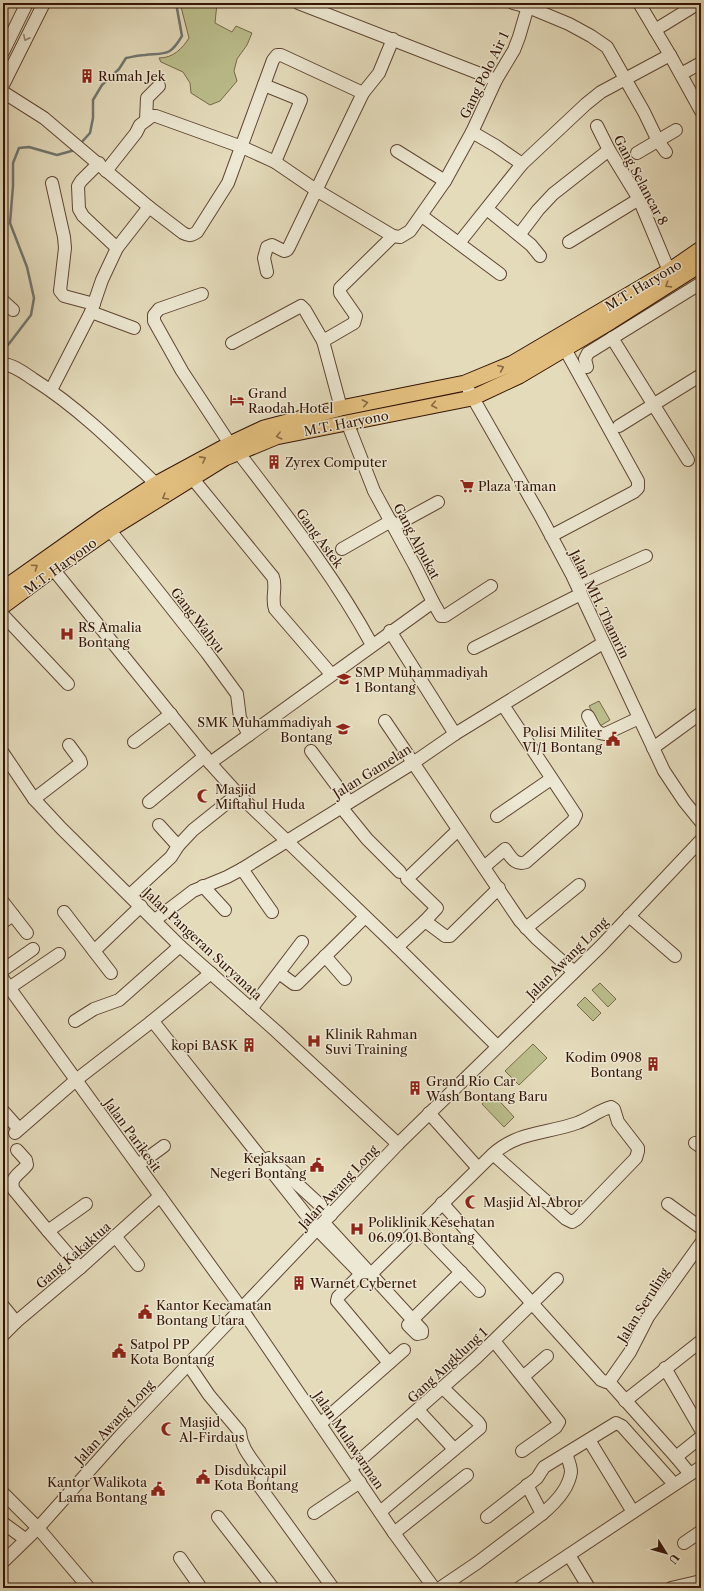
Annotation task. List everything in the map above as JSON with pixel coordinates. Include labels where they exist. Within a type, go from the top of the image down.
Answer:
[{"type":"main road","name":"M.T. Haryono","points":[[3,606],[53,569],[156,484],[234,448],[264,428],[342,408],[465,383],[514,363],[669,271],[701,249]]},
{"type":"main road","name":"M.T. Haryono","points":[[3,589],[106,525],[193,479],[225,458],[234,448],[276,437],[347,422],[472,398],[519,376],[701,264]]},
{"type":"street","points":[[3,52],[28,3]]},
{"type":"street","points":[[3,85],[44,3]]},
{"type":"street","points":[[298,3],[496,80]]},
{"type":"street","points":[[513,3],[528,5],[569,24],[600,42],[611,53],[624,79],[644,112],[658,141],[666,152]]},
{"type":"street","points":[[639,3],[701,111]]},
{"type":"street","points":[[655,30],[699,3]]},
{"type":"street","name":"Gang Polo Air 1","points":[[394,236],[400,237],[410,231],[422,216],[445,181],[472,132],[496,80],[514,50],[528,5]]},
{"type":"street","points":[[267,272],[264,258],[267,247],[270,245],[284,251],[287,250],[363,93],[379,73],[393,39]]},
{"type":"street","points":[[3,92],[44,118],[149,208],[183,234],[188,236],[197,232],[228,184],[273,60],[279,54],[363,93]]},
{"type":"street","points":[[459,243],[522,164],[586,104],[601,92],[670,55]]},
{"type":"street","points":[[681,74],[701,63]]},
{"type":"street","points":[[264,85],[301,100],[275,162]]},
{"type":"street","points":[[146,120],[147,98],[159,86]]},
{"type":"street","points":[[117,248],[83,216],[79,209],[78,186],[81,181],[102,167],[136,133],[140,125],[152,116],[156,116],[242,148],[275,162],[316,190],[394,236],[340,288],[340,293],[356,316],[354,323],[323,341]]},
{"type":"street","name":"Gang Selancar 8","points":[[597,126],[609,150],[639,199],[669,271]]},
{"type":"street","points":[[637,153],[676,130]]},
{"type":"street","points":[[472,132],[522,164]]},
{"type":"street","points":[[519,235],[538,210],[554,194],[609,150]]},
{"type":"street","points":[[397,151],[445,181]]},
{"type":"street","points":[[52,183],[65,248],[60,291],[64,296],[134,328]]},
{"type":"street","points":[[569,242],[639,199]]},
{"type":"street","points":[[51,390],[92,308],[102,280],[117,248],[149,208]]},
{"type":"street","points":[[487,209],[531,245],[540,256]]},
{"type":"street","points":[[422,216],[500,274]]},
{"type":"street","points":[[587,367],[585,359],[586,356],[701,282]]},
{"type":"street","name":"Gang Astek","points":[[202,294],[159,309],[154,314],[154,321],[182,371],[234,448],[308,544],[359,620],[372,645]]},
{"type":"street","points":[[3,301],[13,310]]},
{"type":"street","points":[[232,343],[301,306],[305,310],[323,341],[342,408]]},
{"type":"street","points":[[612,338],[688,460]]},
{"type":"street","points":[[551,536],[634,492],[638,488],[638,481],[565,349]]},
{"type":"street","points":[[3,364],[14,367],[51,390],[95,425],[156,484]]},
{"type":"street","points":[[619,426],[701,375]]},
{"type":"street","name":"Jalan MH. Thamrin","points":[[465,383],[472,398],[551,536],[579,591],[653,748],[672,784],[701,822]]},
{"type":"street","name":"Gang Alpukat","points":[[347,422],[369,480],[416,566],[432,602],[441,616],[445,616],[491,586]]},
{"type":"street","points":[[193,479],[273,577],[275,583],[273,601],[275,609],[331,674]]},
{"type":"street","points":[[342,549],[438,502]]},
{"type":"street","name":"Gang Wahyu","points":[[106,525],[207,653],[237,694],[240,718],[249,735]]},
{"type":"street","points":[[474,648],[646,556]]},
{"type":"street","points":[[53,569],[238,794],[286,842],[397,947],[497,1046]]},
{"type":"street","points":[[150,802],[208,759],[249,735],[390,631],[432,602]]},
{"type":"street","points":[[3,615],[68,684]]},
{"type":"street","points":[[390,631],[455,734]]},
{"type":"street","name":"Jalan Gamelan","points":[[154,920],[193,891],[227,877],[286,842],[455,734],[603,643]]},
{"type":"street","points":[[484,867],[505,849],[515,862],[519,864],[526,862],[575,818],[575,812],[551,779],[503,705]]},
{"type":"street","points":[[653,748],[701,713]]},
{"type":"street","points":[[134,742],[171,714]]},
{"type":"street","points":[[588,716],[597,732],[600,734],[605,734],[639,718]]},
{"type":"street","points":[[385,721],[520,921],[574,972]]},
{"type":"street","points":[[34,799],[81,763],[69,745]]},
{"type":"street","points":[[311,751],[367,839],[400,872]]},
{"type":"street","name":"Jalan Pangeran Suryanata","points":[[3,752],[34,799],[61,828],[180,946],[398,1144]]},
{"type":"street","points":[[497,816],[551,779]]},
{"type":"street","points":[[130,895],[171,857],[178,846],[193,830],[238,794]]},
{"type":"street","points":[[159,825],[178,846]]},
{"type":"street","points":[[397,947],[437,908],[407,879],[458,830]]},
{"type":"street","name":"Jalan Awang Long","points":[[3,1562],[38,1528],[121,1435],[398,1144],[574,972],[701,840]]},
{"type":"street","points":[[242,868],[272,912]]},
{"type":"street","points":[[526,928],[579,885]]},
{"type":"street","points":[[203,886],[225,910]]},
{"type":"street","points":[[425,921],[445,936],[450,936],[499,888]]},
{"type":"street","points":[[3,902],[8,919],[26,933]]},
{"type":"street","points":[[94,951],[141,906]]},
{"type":"street","points":[[64,912],[111,974]]},
{"type":"street","points":[[629,916],[675,956]]},
{"type":"street","points":[[279,973],[295,985],[365,917]]},
{"type":"street","points":[[251,1009],[302,942]]},
{"type":"street","points":[[75,1022],[94,1009],[119,1000],[180,946]]},
{"type":"street","points":[[3,970],[33,949]]},
{"type":"street","points":[[6,983],[59,954]]},
{"type":"street","points":[[325,956],[345,980]]},
{"type":"street","points":[[3,1110],[17,1131],[76,1080],[211,973]]},
{"type":"street","name":"Jalan Parikesit","points":[[6,983],[241,1308]]},
{"type":"street","points":[[151,1022],[155,1024],[324,1223],[361,1274],[338,1297],[337,1301],[389,1363]]},
{"type":"street","points":[[371,1274],[493,1154],[517,1138],[578,1123],[611,1107],[614,1109],[618,1122],[638,1148],[636,1158],[577,1219],[572,1222],[566,1219],[493,1154]]},
{"type":"street","points":[[429,1113],[478,1168]]},
{"type":"street","points":[[138,1165],[164,1146]]},
{"type":"street","points":[[17,1150],[26,1160],[27,1165],[7,1188],[14,1190],[80,1268]]},
{"type":"street","points":[[264,1153],[324,1223],[371,1274],[410,1323],[461,1272]]},
{"type":"street","name":"Gang Kakaktua","points":[[3,1334],[80,1268],[160,1196]]},
{"type":"street","points":[[442,1203],[601,1380],[609,1382],[690,1474]]},
{"type":"street","points":[[48,1231],[86,1204]]},
{"type":"street","points":[[668,1204],[701,1228]]},
{"type":"street","points":[[418,1228],[479,1291]]},
{"type":"street","points":[[115,1236],[138,1265]]},
{"type":"street","name":"Jalan Seruling","points":[[609,1382],[630,1352],[653,1311],[701,1243]]},
{"type":"street","name":"Gang Angklung 1","points":[[351,1468],[443,1388],[558,1279]]},
{"type":"street","points":[[3,1306],[16,1322]]},
{"type":"street","name":"Jalan Mulawarman","points":[[241,1308],[394,1533],[434,1588]]},
{"type":"street","points":[[494,1341],[524,1376],[558,1422],[556,1427],[522,1451]]},
{"type":"street","points":[[625,1401],[701,1341]]},
{"type":"street","points":[[320,1424],[404,1350]]},
{"type":"street","points":[[524,1376],[547,1356]]},
{"type":"street","points":[[188,1364],[209,1395],[240,1432],[243,1448],[262,1474],[260,1488],[333,1588]]},
{"type":"street","points":[[665,1368],[701,1430]]},
{"type":"street","points":[[380,1512],[454,1449],[478,1431],[480,1425],[443,1388]]},
{"type":"street","points":[[418,1410],[454,1449]]},
{"type":"street","points":[[488,1517],[537,1478],[542,1469],[613,1424],[619,1423],[674,1484]]},
{"type":"street","points":[[676,1457],[701,1437]]},
{"type":"street","points":[[589,1440],[633,1512]]},
{"type":"street","points":[[440,1588],[477,1563],[542,1514],[555,1502],[570,1474],[566,1454]]},
{"type":"street","points":[[519,1588],[701,1467]]},
{"type":"street","points":[[394,1533],[467,1475]]},
{"type":"street","points":[[314,1512],[360,1482]]},
{"type":"street","points":[[527,1485],[542,1514]]},
{"type":"street","points":[[3,1493],[38,1528],[88,1588]]},
{"type":"street","points":[[218,1517],[273,1588]]},
{"type":"street","points":[[3,1523],[25,1539]]},
{"type":"street","points":[[684,1543],[700,1532],[701,1533]]},
{"type":"street","points":[[568,1555],[589,1588]]},
{"type":"street","points":[[180,1558],[200,1588]]},
{"type":"street","points":[[671,1588],[701,1581]]},
{"type":"green space","points":[[180,3],[217,3],[215,23],[232,32],[236,26],[252,33],[247,45],[237,59],[234,71],[237,81],[220,101],[210,105],[191,93],[190,83],[183,72],[161,62],[159,58],[173,55],[189,38]]},
{"type":"green space","points":[[599,701],[610,720],[600,726],[589,706]]},
{"type":"green space","points":[[600,983],[616,999],[608,1007],[592,990]]},
{"type":"green space","points":[[585,997],[601,1013],[593,1021],[577,1005]]},
{"type":"green space","points":[[533,1044],[547,1058],[519,1085],[505,1071]]},
{"type":"green space","points":[[493,1094],[514,1117],[504,1127],[482,1104]]},
{"type":"waterway","points":[[79,145],[90,133],[93,118],[93,100],[102,85],[119,69],[126,58],[167,52],[171,50],[178,42],[182,36],[176,3]]},
{"type":"waterway","points":[[3,348],[8,345],[31,315],[34,298],[27,267],[10,223],[13,163],[19,148],[29,147],[57,155],[75,150]]},
{"type":"place","name":"Rumah Jek","points":[[87,76]]},
{"type":"place","name":"Grand Raodah Hotel","points":[[237,400]]},
{"type":"place","name":"Zyrex Computer","points":[[274,462]]},
{"type":"place","name":"Plaza Taman","points":[[467,486]]},
{"type":"place","name":"RS Amalia Bontang","points":[[67,634]]},
{"type":"place","name":"SMP Muhammadiyah 1 Bontang","points":[[344,679]]},
{"type":"place","name":"SMK Muhammadiyah Bontang","points":[[343,729]]},
{"type":"place","name":"Polisi Militer VI/1 Bontang","points":[[613,739]]},
{"type":"place","name":"Masjid Miftahul Huda","points":[[204,796]]},
{"type":"place","name":"Klinik Rahman Suvi Training","points":[[314,1041]]},
{"type":"place","name":"kopi BASK","points":[[249,1045]]},
{"type":"place","name":"Kodim 0908 Bontang","points":[[653,1064]]},
{"type":"place","name":"Grand Rio Car Wash Bontang Baru","points":[[415,1088]]},
{"type":"place","name":"Kejaksaan Negeri Bontang","points":[[317,1165]]},
{"type":"place","name":"Masjid Al-Abror","points":[[472,1202]]},
{"type":"place","name":"Poliklinik Kesehatan 06.09.01 Bontang","points":[[357,1229]]},
{"type":"place","name":"Warnet Cybernet","points":[[299,1283]]},
{"type":"place","name":"Kantor Kecamatan Bontang Utara","points":[[145,1312]]},
{"type":"place","name":"Satpol PP Kota Bontang","points":[[119,1351]]},
{"type":"place","name":"Masjid Al-Firdaus","points":[[168,1429]]},
{"type":"place","name":"Disdukcapil Kota Bontang","points":[[203,1477]]},
{"type":"place","name":"Kantor Walikota Lama Bontang","points":[[158,1489]]}]
